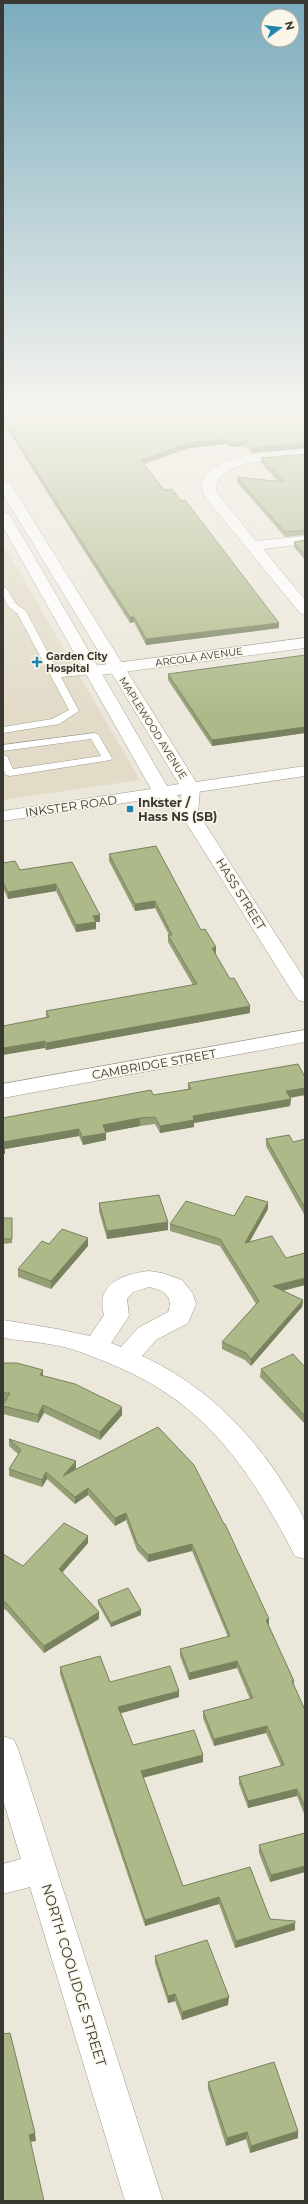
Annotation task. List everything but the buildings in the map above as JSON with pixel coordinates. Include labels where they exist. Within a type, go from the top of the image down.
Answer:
[{"type":"street","name":"MAPLEWOOD AVENUE","points":[[20,511],[191,789]]},
{"type":"street","points":[[224,511],[305,610]]},
{"type":"street","name":"MAPLEWOOD AVENUE","points":[[3,515],[162,793]]},
{"type":"street","points":[[253,546],[305,540]]},
{"type":"street","points":[[36,571],[55,568]]},
{"type":"street","name":"ARCOLA AVENUE","points":[[93,672],[305,643]]},
{"type":"street","name":"INKSTER ROAD","points":[[3,816],[305,771]]},
{"type":"street","points":[[189,813],[191,789]]},
{"type":"street","points":[[162,793],[189,813]]},
{"type":"street","name":"HASS STREET","points":[[189,813],[305,996]]},
{"type":"street","name":"CAMBRIDGE STREET","points":[[3,1091],[305,1036]]},
{"type":"street","points":[[95,1348],[116,1316],[114,1305],[115,1296],[121,1288],[130,1283],[151,1279],[164,1281],[174,1286],[180,1292],[184,1303],[179,1317],[147,1334],[125,1359]]},
{"type":"street","points":[[3,1329],[44,1335],[95,1348],[125,1359],[187,1394],[216,1418],[236,1438],[259,1466],[298,1518],[305,1548]]},
{"type":"street","name":"NORTH COOLIDGE STREET","points":[[3,1749],[144,2201]]},
{"type":"street","points":[[3,1879],[41,1869]]},
{"type":"lane","points":[[3,590],[8,607],[22,611],[74,712],[56,722],[3,730]]},
{"type":"lane","points":[[55,675],[93,672]]},
{"type":"lane","points":[[3,748],[94,736],[107,758],[10,773],[3,758]]},
{"type":"shaded area","name":"Garden City Hospital","points":[[3,544],[140,780],[3,800]]},
{"type":"place","name":"Garden City Hospital","points":[[37,662]]},
{"type":"place","name":"Inkster / Hass NS (SB)","points":[[130,809]]}]
